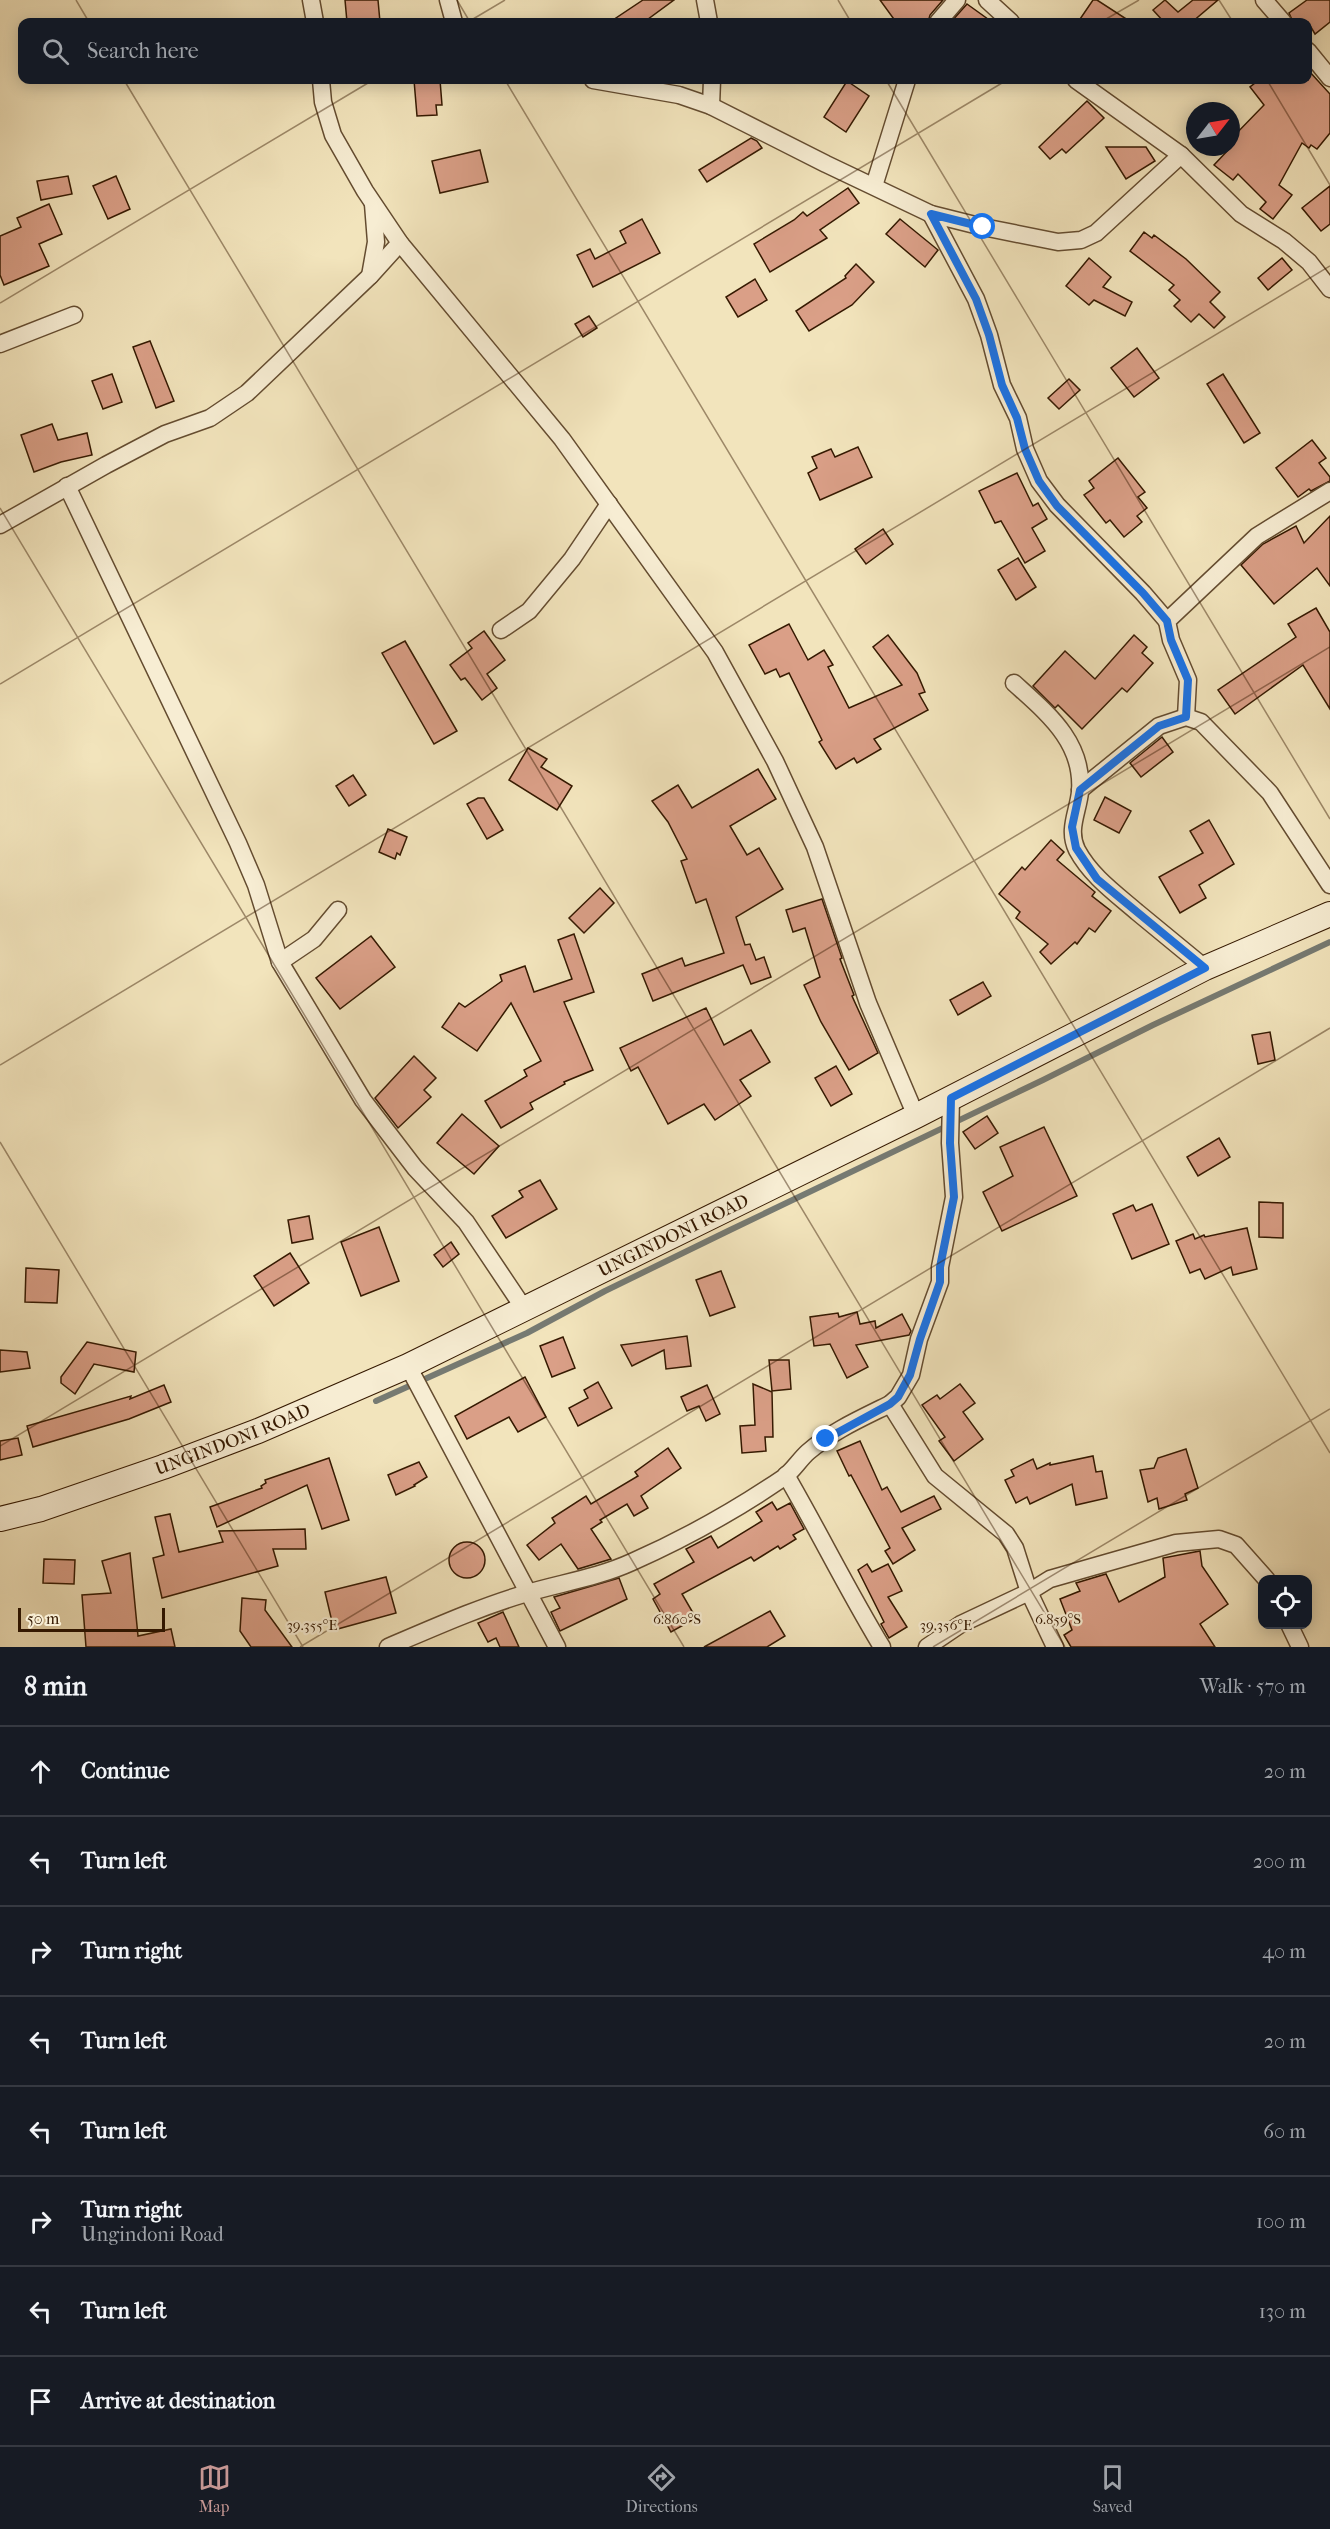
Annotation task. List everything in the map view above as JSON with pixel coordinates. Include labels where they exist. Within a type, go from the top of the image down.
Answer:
[{"type":"main road","name":"UNGINDONI ROAD","points":[[0,1519],[63,1501],[184,1459],[258,1431],[408,1366],[916,1116],[1205,968],[1330,914]]},
{"type":"street","points":[[311,0],[314,18]]},
{"type":"street","points":[[448,0],[453,18]]},
{"type":"street","points":[[705,0],[708,18]]},
{"type":"street","points":[[941,18],[957,0]]},
{"type":"street","points":[[987,0],[1007,18]]},
{"type":"street","points":[[1264,0],[1280,18]]},
{"type":"street","points":[[1312,56],[1330,78]]},
{"type":"street","points":[[321,84],[323,102],[333,135],[373,204],[400,243],[527,395],[609,504],[715,652],[775,761],[815,847],[868,1003],[916,1116]]},
{"type":"street","points":[[617,84],[659,91],[711,106],[931,214],[1058,242],[1081,240],[1096,233],[1181,155]]},
{"type":"street","points":[[711,106],[712,84]]},
{"type":"street","points":[[874,186],[906,84]]},
{"type":"street","points":[[1082,84],[1181,155],[1240,214],[1284,241],[1309,262],[1330,288]]},
{"type":"street","points":[[370,276],[375,256],[373,204]]},
{"type":"street","points":[[931,214],[976,299],[989,335],[1002,385],[1017,418],[1025,449],[1039,481],[1057,506],[1143,593],[1167,621],[1171,640],[1188,680],[1186,717]]},
{"type":"street","points":[[0,525],[165,434],[210,418],[228,408],[247,393],[370,276],[400,243]]},
{"type":"street","points":[[0,344],[74,315]]},
{"type":"street","points":[[67,486],[238,843],[256,885],[280,962],[363,1100],[415,1168],[466,1222],[525,1310]]},
{"type":"street","points":[[1167,621],[1257,536],[1330,492]]},
{"type":"street","points":[[501,630],[529,611],[572,560],[609,504]]},
{"type":"street","points":[[1014,683],[1049,715],[1069,739],[1077,766],[1080,790],[1072,827],[1076,848],[1097,879],[1205,968]]},
{"type":"street","points":[[1080,790],[1159,726],[1186,717],[1201,722],[1270,793],[1330,885]]},
{"type":"street","points":[[280,962],[314,939],[338,910]]},
{"type":"street","points":[[388,1647],[486,1606],[527,1593],[587,1579],[632,1562],[711,1522],[786,1475],[826,1439],[890,1404],[898,1397],[910,1375],[940,1282],[940,1267],[954,1197],[950,1143],[951,1098]]},
{"type":"street","points":[[408,1366],[557,1647]]},
{"type":"street","points":[[890,1404],[935,1476],[1006,1534],[1015,1548],[1029,1592],[1055,1647]]},
{"type":"street","points":[[786,1475],[821,1536],[845,1585],[882,1647]]},
{"type":"street","points":[[927,1647],[961,1624],[1050,1580],[1176,1543],[1219,1539],[1236,1545],[1263,1575]]},
{"type":"street","points":[[1291,1629],[1300,1647]]},
{"type":"building","points":[[345,0],[378,0],[380,18],[347,18]]},
{"type":"building","points":[[643,0],[674,0],[649,18],[616,18]]},
{"type":"building","points":[[880,0],[943,0],[929,18],[893,18]]},
{"type":"building","points":[[1093,0],[1097,0],[1125,18],[1081,18]]},
{"type":"building","points":[[1165,0],[1178,12],[1193,0],[1218,0],[1197,18],[1160,18],[1153,10]]},
{"type":"building","points":[[1307,0],[1330,0],[1330,22],[1315,34],[1312,29],[1312,18],[1291,18],[1289,13]]},
{"type":"building","points":[[967,4],[986,18],[955,18]]},
{"type":"building","points":[[1312,74],[1330,94],[1330,133],[1317,149],[1311,145],[1309,148],[1302,143],[1279,185],[1292,195],[1273,219],[1260,209],[1266,202],[1238,174],[1233,180],[1214,165],[1222,156],[1240,156],[1240,130],[1264,105],[1250,87],[1254,84],[1312,84]]},
{"type":"building","points":[[414,84],[440,84],[442,105],[436,105],[437,115],[417,116]]},
{"type":"building","points":[[845,84],[851,84],[869,96],[846,132],[824,117]]},
{"type":"building","points":[[1087,101],[1104,118],[1066,153],[1062,149],[1050,159],[1039,147]]},
{"type":"building","points":[[751,138],[757,141],[762,148],[707,182],[699,170]]},
{"type":"building","points":[[1106,147],[1146,147],[1155,161],[1126,179]]},
{"type":"building","points":[[480,150],[488,182],[440,193],[432,161]]},
{"type":"building","points":[[68,176],[72,194],[41,200],[37,181]]},
{"type":"building","points":[[116,176],[130,209],[108,219],[93,186]]},
{"type":"building","points":[[1330,186],[1330,224],[1321,231],[1302,208]]},
{"type":"building","points":[[848,188],[859,203],[820,230],[827,238],[770,272],[754,244],[803,212],[807,216]]},
{"type":"building","points":[[49,204],[62,234],[39,244],[49,266],[4,285],[0,275],[0,236],[21,227],[17,218]]},
{"type":"building","points":[[642,219],[660,253],[593,287],[577,255],[590,249],[595,259],[626,243],[620,231]]},
{"type":"building","points":[[900,219],[938,250],[925,267],[886,234]]},
{"type":"building","points":[[1144,232],[1152,238],[1154,235],[1186,259],[1220,292],[1210,302],[1225,317],[1214,328],[1199,314],[1191,322],[1174,306],[1180,300],[1169,290],[1174,285],[1130,251]]},
{"type":"building","points":[[1089,258],[1111,277],[1103,287],[1132,302],[1125,316],[1094,300],[1089,305],[1066,286]]},
{"type":"building","points":[[1282,258],[1292,270],[1268,290],[1258,278]]},
{"type":"building","points":[[856,264],[874,282],[852,305],[809,331],[796,311],[846,278],[845,276]]},
{"type":"building","points":[[755,279],[767,300],[738,317],[726,297]]},
{"type":"building","points":[[589,316],[597,328],[583,337],[575,324]]},
{"type":"building","points":[[150,341],[174,401],[156,408],[133,347]]},
{"type":"building","points":[[1137,348],[1159,378],[1134,397],[1111,368]]},
{"type":"building","points":[[112,374],[122,402],[103,409],[92,381]]},
{"type":"building","points":[[1223,374],[1260,433],[1244,443],[1207,384]]},
{"type":"building","points":[[1069,379],[1080,390],[1059,409],[1048,398]]},
{"type":"building","points":[[52,424],[58,440],[87,433],[92,455],[61,462],[34,472],[21,435]]},
{"type":"building","points":[[1312,440],[1326,458],[1319,463],[1330,477],[1330,481],[1311,491],[1309,489],[1298,497],[1276,468]]},
{"type":"building","points":[[858,447],[872,477],[820,500],[808,473],[817,468],[812,457],[831,449],[835,457]]},
{"type":"building","points":[[1118,458],[1145,492],[1138,497],[1147,508],[1137,516],[1142,522],[1124,537],[1110,520],[1106,523],[1084,495],[1094,488],[1089,481]]},
{"type":"building","points":[[1017,473],[1033,506],[1038,503],[1047,519],[1032,528],[1045,551],[1025,563],[1001,521],[995,523],[979,491]]},
{"type":"building","points":[[1330,516],[1330,586],[1317,568],[1274,604],[1241,565],[1263,544],[1296,526],[1304,543]]},
{"type":"building","points":[[883,529],[893,544],[866,564],[855,549]]},
{"type":"building","points":[[1018,558],[1036,587],[1016,600],[998,570]]},
{"type":"building","points":[[1316,608],[1330,632],[1330,709],[1303,665],[1235,714],[1218,690],[1296,637],[1288,624]]},
{"type":"building","points":[[789,624],[808,660],[824,650],[833,665],[828,667],[849,708],[902,685],[873,647],[888,635],[917,673],[925,692],[919,694],[928,710],[874,739],[881,749],[857,763],[854,758],[836,769],[819,742],[822,740],[789,673],[780,677],[776,669],[765,674],[749,645]]},
{"type":"building","points":[[484,631],[505,660],[487,674],[497,688],[482,700],[465,678],[461,680],[450,665],[472,648],[468,643]]},
{"type":"building","points":[[1134,635],[1147,647],[1142,653],[1153,663],[1127,692],[1122,688],[1082,729],[1058,705],[1055,708],[1033,686],[1065,651],[1095,679]]},
{"type":"building","points":[[405,641],[457,731],[434,744],[382,653]]},
{"type":"building","points":[[1162,737],[1173,752],[1141,777],[1130,763]]},
{"type":"building","points":[[528,748],[547,759],[541,767],[572,786],[557,810],[509,780]]},
{"type":"building","points":[[758,769],[776,799],[730,826],[747,855],[759,848],[783,889],[736,917],[745,945],[750,944],[756,960],[764,957],[771,977],[751,984],[743,965],[653,1001],[642,974],[682,958],[685,966],[724,953],[706,899],[696,903],[681,861],[687,859],[668,822],[652,801],[678,785],[692,808]]},
{"type":"building","points":[[353,775],[366,795],[349,806],[336,786]]},
{"type":"building","points":[[1105,797],[1131,811],[1119,833],[1094,820]]},
{"type":"building","points":[[478,798],[484,798],[503,830],[487,839],[467,804]]},
{"type":"building","points":[[1209,820],[1234,864],[1199,885],[1206,898],[1180,913],[1159,877],[1203,853],[1190,831]]},
{"type":"building","points":[[388,829],[407,837],[400,855],[397,853],[395,859],[379,852]]},
{"type":"building","points":[[1051,840],[1064,852],[1057,860],[1095,892],[1092,896],[1111,911],[1095,932],[1089,928],[1077,944],[1075,942],[1051,964],[1040,952],[1048,944],[1016,918],[1020,912],[999,894],[1022,867],[1025,870]]},
{"type":"building","points":[[600,888],[614,903],[584,933],[569,918]]},
{"type":"building","points":[[822,899],[842,958],[840,959],[854,995],[852,996],[878,1053],[849,1070],[821,1022],[804,985],[820,977],[805,928],[793,932],[786,910]]},
{"type":"building","points":[[574,934],[594,992],[564,1002],[593,1070],[564,1082],[565,1084],[530,1103],[533,1109],[501,1128],[485,1101],[527,1076],[524,1070],[541,1061],[511,1003],[477,1051],[442,1027],[459,1003],[465,1007],[502,981],[500,975],[525,966],[534,992],[572,979],[558,940]]},
{"type":"building","points":[[371,936],[395,967],[340,1009],[316,978]]},
{"type":"building","points":[[983,982],[991,996],[958,1015],[950,1000]]},
{"type":"building","points":[[706,1008],[724,1045],[751,1030],[770,1062],[740,1080],[751,1096],[715,1120],[704,1104],[668,1124],[638,1067],[631,1071],[620,1048]]},
{"type":"building","points":[[1270,1032],[1275,1060],[1258,1064],[1252,1035]]},
{"type":"building","points":[[414,1056],[436,1078],[424,1090],[431,1097],[398,1128],[375,1098]]},
{"type":"building","points":[[836,1066],[852,1094],[831,1106],[815,1078]]},
{"type":"building","points":[[462,1114],[499,1146],[474,1174],[437,1143]]},
{"type":"building","points":[[987,1116],[998,1133],[975,1149],[963,1132]]},
{"type":"building","points":[[1044,1127],[1077,1196],[1002,1231],[983,1192],[1013,1176],[1000,1147]]},
{"type":"building","points":[[1219,1138],[1230,1157],[1198,1176],[1187,1157]]},
{"type":"building","points":[[540,1180],[557,1209],[506,1238],[492,1216],[523,1197],[519,1191]]},
{"type":"building","points":[[1259,1202],[1283,1203],[1283,1238],[1259,1237]]},
{"type":"building","points":[[1152,1204],[1169,1244],[1132,1259],[1113,1214],[1133,1205],[1136,1211]]},
{"type":"building","points":[[309,1216],[313,1239],[292,1243],[288,1220]]},
{"type":"building","points":[[379,1227],[399,1281],[361,1296],[341,1242]]},
{"type":"building","points":[[1247,1228],[1257,1269],[1233,1275],[1231,1267],[1205,1279],[1200,1269],[1190,1273],[1176,1241],[1193,1234],[1195,1239],[1204,1235],[1205,1237]]},
{"type":"building","points":[[451,1242],[459,1254],[443,1267],[434,1255]]},
{"type":"building","points":[[290,1253],[309,1283],[274,1306],[254,1276]]},
{"type":"building","points":[[26,1268],[59,1270],[57,1303],[25,1302]]},
{"type":"building","points":[[721,1271],[735,1307],[710,1316],[696,1280]]},
{"type":"building","points":[[857,1312],[860,1324],[875,1321],[876,1328],[902,1314],[911,1331],[909,1335],[856,1345],[868,1367],[847,1378],[830,1344],[814,1346],[810,1317],[838,1313],[839,1317]]},
{"type":"building","points":[[687,1336],[691,1366],[666,1369],[664,1350],[632,1366],[621,1345]]},
{"type":"building","points":[[563,1337],[575,1368],[552,1377],[540,1346]]},
{"type":"building","points":[[87,1342],[136,1352],[134,1372],[94,1364],[75,1394],[61,1383],[61,1377]]},
{"type":"building","points":[[0,1350],[27,1352],[30,1368],[0,1372]]},
{"type":"building","points":[[769,1360],[789,1360],[791,1389],[772,1391]]},
{"type":"building","points":[[525,1377],[546,1417],[518,1432],[509,1417],[467,1439],[455,1416]]},
{"type":"building","points":[[598,1382],[612,1408],[578,1426],[569,1408],[588,1398],[584,1390]]},
{"type":"building","points":[[753,1384],[772,1392],[773,1437],[765,1437],[766,1451],[742,1453],[740,1426],[755,1425]]},
{"type":"building","points":[[960,1384],[975,1403],[963,1412],[983,1439],[954,1461],[939,1441],[945,1437],[922,1405],[937,1395],[940,1399]]},
{"type":"building","points":[[164,1385],[171,1402],[129,1419],[33,1447],[27,1426],[131,1396],[130,1399]]},
{"type":"building","points":[[707,1385],[720,1414],[706,1421],[699,1406],[687,1411],[681,1397]]},
{"type":"building","points":[[18,1438],[22,1455],[0,1460],[0,1441]]},
{"type":"building","points":[[860,1441],[882,1490],[887,1487],[901,1512],[934,1496],[941,1509],[902,1528],[915,1550],[893,1564],[885,1551],[890,1548],[837,1451]]},
{"type":"building","points":[[668,1448],[681,1468],[641,1496],[648,1508],[634,1516],[627,1504],[600,1520],[602,1522],[591,1529],[611,1559],[578,1569],[561,1544],[539,1560],[527,1545],[555,1523],[552,1518],[586,1496],[591,1504],[638,1476],[635,1472]]},
{"type":"building","points":[[1186,1449],[1198,1488],[1185,1494],[1187,1500],[1159,1509],[1157,1498],[1148,1502],[1140,1470],[1154,1468],[1158,1458]]},
{"type":"building","points":[[1093,1456],[1096,1472],[1102,1471],[1107,1498],[1076,1505],[1072,1484],[1030,1504],[1027,1497],[1016,1503],[1005,1480],[1014,1476],[1011,1470],[1033,1459],[1037,1469],[1050,1463],[1050,1465]]},
{"type":"building","points":[[329,1458],[349,1520],[322,1529],[307,1485],[217,1527],[210,1507],[262,1488],[261,1486],[266,1483],[265,1480]]},
{"type":"building","points":[[419,1462],[427,1477],[396,1495],[388,1475]]},
{"type":"building","points":[[772,1502],[777,1510],[790,1503],[804,1529],[793,1535],[796,1539],[780,1549],[778,1546],[754,1561],[751,1557],[682,1594],[696,1618],[671,1632],[653,1599],[660,1594],[654,1584],[694,1562],[686,1549],[711,1536],[718,1548],[762,1521],[756,1512]]},
{"type":"building","points":[[170,1514],[179,1552],[223,1542],[219,1531],[305,1529],[306,1549],[273,1549],[278,1566],[162,1598],[153,1558],[164,1555],[155,1517]]},
{"type":"building","points":[[467,1542],[480,1547],[485,1560],[480,1573],[467,1578],[454,1573],[449,1560],[454,1547]]},
{"type":"building","points":[[1200,1551],[1202,1566],[1228,1604],[1200,1624],[1215,1647],[1071,1647],[1064,1635],[1072,1630],[1060,1599],[1080,1591],[1076,1583],[1106,1574],[1119,1602],[1165,1577],[1163,1558]]},
{"type":"building","points":[[130,1553],[138,1636],[171,1629],[175,1647],[86,1647],[82,1595],[111,1593],[102,1561]]},
{"type":"building","points":[[44,1559],[75,1560],[74,1584],[43,1583]]},
{"type":"building","points":[[867,1564],[872,1572],[888,1564],[902,1591],[888,1597],[907,1627],[889,1638],[881,1624],[884,1622],[858,1570]]},
{"type":"building","points":[[386,1577],[396,1613],[334,1630],[325,1592]]},
{"type":"building","points":[[619,1578],[627,1599],[560,1631],[551,1612],[560,1608],[554,1597]]},
{"type":"building","points":[[242,1598],[266,1600],[265,1610],[292,1647],[251,1647],[240,1631]]},
{"type":"building","points":[[770,1611],[785,1636],[767,1647],[704,1647]]},
{"type":"building","points":[[503,1612],[519,1647],[500,1647],[496,1638],[488,1642],[478,1623]]},
{"type":"waterway","points":[[376,1401],[527,1333],[605,1291],[728,1231],[1330,942]]},
{"type":"route","points":[[826,1439],[890,1404],[898,1397],[910,1375],[940,1282],[940,1267],[954,1197],[954,1170],[950,1143],[951,1098],[1205,968],[1097,879],[1076,848],[1072,827],[1080,790],[1159,726],[1186,717],[1188,680],[1171,640],[1167,621],[1143,593],[1057,506],[1039,481],[1025,449],[1017,418],[1002,385],[989,335],[976,299],[958,261],[931,214],[983,227]]}]
